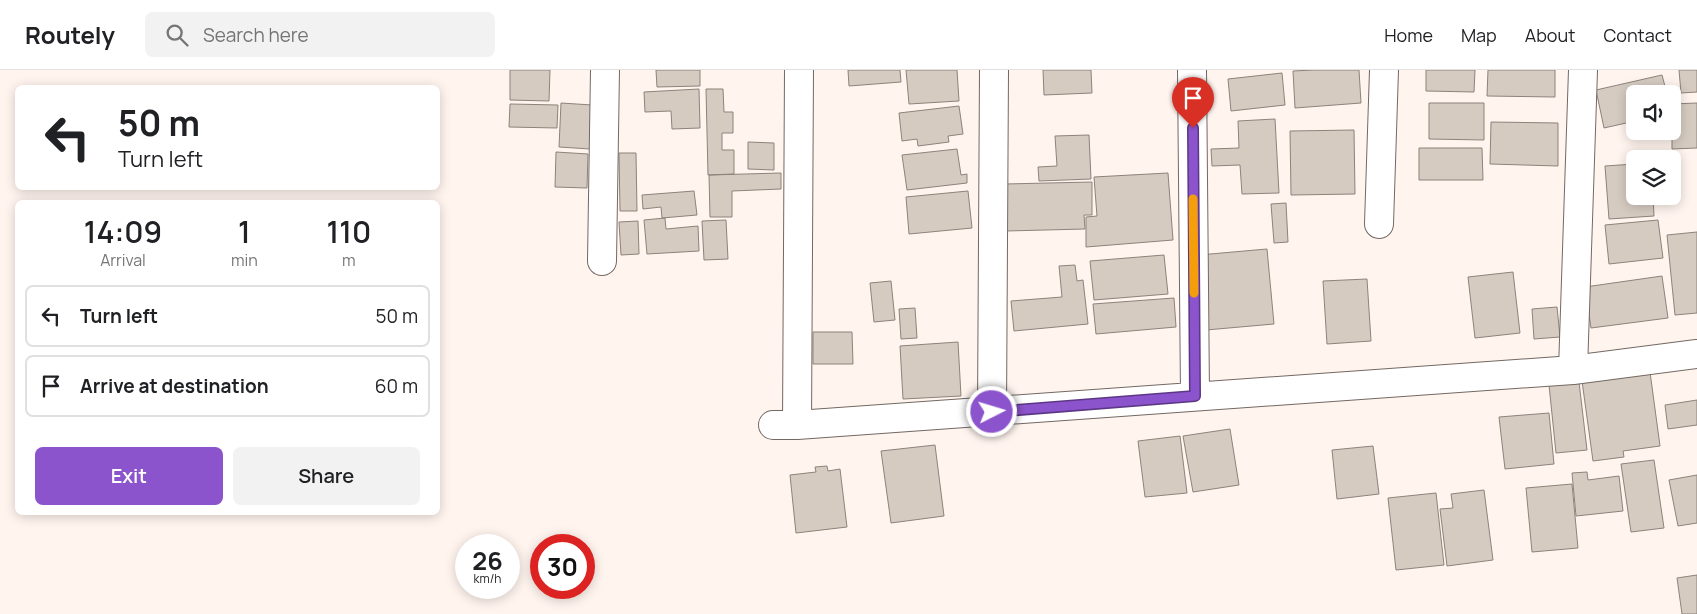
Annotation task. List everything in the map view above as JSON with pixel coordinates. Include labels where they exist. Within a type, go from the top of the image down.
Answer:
[{"type":"street","points":[[602,261],[605,70]]},
{"type":"street","points":[[799,70],[785,425],[1573,370],[1697,354]]},
{"type":"street","points":[[992,412],[994,70]]},
{"type":"street","points":[[1192,70],[1195,396]]},
{"type":"street","points":[[1378,224],[1384,70]]},
{"type":"street","points":[[1573,370],[1583,70]]},
{"type":"building","points":[[510,70],[550,70],[549,101],[510,100]]},
{"type":"building","points":[[656,70],[700,70],[700,86],[657,87]]},
{"type":"building","points":[[848,70],[900,70],[901,82],[849,86]]},
{"type":"building","points":[[906,70],[957,70],[959,101],[909,104]]},
{"type":"building","points":[[1043,70],[1091,70],[1092,93],[1044,95]]},
{"type":"building","points":[[1359,70],[1361,103],[1295,108],[1293,71]]},
{"type":"building","points":[[1426,70],[1475,70],[1474,92],[1426,91]]},
{"type":"building","points":[[1488,70],[1555,70],[1555,97],[1487,96]]},
{"type":"building","points":[[1679,70],[1697,70],[1697,92],[1681,93]]},
{"type":"building","points":[[1282,73],[1285,105],[1231,111],[1228,79]]},
{"type":"building","points":[[1662,75],[1665,85],[1626,85],[1626,123],[1604,128],[1596,90]]},
{"type":"building","points":[[699,89],[700,128],[672,129],[671,111],[645,112],[644,92]]},
{"type":"building","points":[[706,89],[723,89],[724,112],[733,112],[733,133],[722,133],[722,150],[734,150],[734,174],[708,175]]},
{"type":"building","points":[[561,103],[592,105],[590,149],[559,147]]},
{"type":"building","points":[[1429,103],[1484,103],[1484,140],[1429,139]]},
{"type":"building","points":[[1697,103],[1697,148],[1672,149],[1672,140],[1681,140],[1681,104]]},
{"type":"building","points":[[510,104],[558,105],[557,128],[509,127]]},
{"type":"building","points":[[959,106],[963,134],[948,136],[949,142],[918,146],[917,139],[902,141],[899,113]]},
{"type":"building","points":[[1275,119],[1279,193],[1242,194],[1240,165],[1212,166],[1211,149],[1239,148],[1238,121]]},
{"type":"building","points":[[1491,122],[1558,123],[1558,166],[1490,164]]},
{"type":"building","points":[[1354,130],[1355,194],[1291,195],[1290,131]]},
{"type":"building","points":[[1089,135],[1091,179],[1039,181],[1038,167],[1057,166],[1055,136]]},
{"type":"building","points":[[748,142],[774,143],[774,170],[748,169]]},
{"type":"building","points":[[1419,148],[1482,148],[1483,180],[1419,180]]},
{"type":"building","points":[[957,149],[961,175],[967,174],[967,183],[907,190],[902,155]]},
{"type":"building","points":[[556,152],[588,154],[587,188],[555,187]]},
{"type":"building","points":[[619,153],[636,153],[637,211],[620,211]]},
{"type":"building","points":[[1626,165],[1626,205],[1653,205],[1654,216],[1609,219],[1605,166]]},
{"type":"building","points":[[781,173],[781,189],[732,191],[732,217],[710,217],[709,175]]},
{"type":"building","points":[[1168,173],[1173,240],[1086,247],[1086,217],[1097,216],[1094,177]]},
{"type":"building","points":[[1092,182],[1092,215],[1084,215],[1085,229],[1006,231],[1005,184]]},
{"type":"building","points":[[694,191],[697,215],[662,218],[661,207],[643,209],[642,195]]},
{"type":"building","points":[[968,191],[972,228],[909,234],[906,197]]},
{"type":"building","points":[[1286,203],[1288,242],[1274,243],[1271,204]]},
{"type":"building","points":[[665,218],[666,229],[698,226],[699,251],[647,254],[644,220]]},
{"type":"building","points":[[726,220],[728,259],[704,260],[702,221]]},
{"type":"building","points":[[1658,220],[1663,258],[1609,264],[1605,225]]},
{"type":"building","points":[[638,221],[639,254],[621,255],[619,222]]},
{"type":"building","points":[[1697,232],[1697,313],[1675,315],[1667,235]]},
{"type":"building","points":[[1267,249],[1274,324],[1206,330],[1199,255]]},
{"type":"building","points":[[1164,255],[1168,294],[1094,300],[1090,261]]},
{"type":"building","points":[[1075,265],[1077,281],[1083,280],[1088,324],[1014,331],[1011,301],[1062,297],[1059,266]]},
{"type":"building","points":[[1513,272],[1520,333],[1475,338],[1468,277]]},
{"type":"building","points":[[1662,276],[1668,318],[1591,328],[1585,287]]},
{"type":"building","points":[[1367,279],[1371,341],[1327,344],[1323,281]]},
{"type":"building","points":[[891,281],[895,320],[874,322],[870,283]]},
{"type":"building","points":[[1174,298],[1176,327],[1096,334],[1093,304]]},
{"type":"building","points":[[1557,307],[1560,337],[1534,339],[1532,309]]},
{"type":"building","points":[[915,308],[917,338],[901,339],[899,309]]},
{"type":"building","points":[[813,332],[852,332],[853,364],[813,364]]},
{"type":"building","points":[[958,342],[961,396],[903,399],[900,346]]},
{"type":"building","points":[[1650,372],[1660,446],[1623,451],[1624,457],[1593,461],[1582,381]]},
{"type":"building","points":[[1579,382],[1587,450],[1556,453],[1549,385]]},
{"type":"building","points":[[1697,400],[1697,425],[1668,429],[1665,405]]},
{"type":"building","points":[[1549,413],[1554,464],[1505,469],[1499,417]]},
{"type":"building","points":[[1230,429],[1239,485],[1193,492],[1183,436]]},
{"type":"building","points":[[1180,436],[1187,493],[1145,497],[1138,441]]},
{"type":"building","points":[[935,445],[944,516],[891,523],[881,451]]},
{"type":"building","points":[[1373,446],[1379,494],[1337,499],[1332,450]]},
{"type":"building","points":[[1654,460],[1664,528],[1631,532],[1621,464]]},
{"type":"building","points":[[827,466],[828,471],[840,469],[847,527],[796,533],[790,475],[816,472],[815,467]]},
{"type":"building","points":[[1587,472],[1588,480],[1619,476],[1623,511],[1576,516],[1572,473]]},
{"type":"building","points":[[1697,475],[1697,523],[1678,526],[1669,480]]},
{"type":"building","points":[[1572,484],[1578,548],[1532,552],[1526,488]]},
{"type":"building","points":[[1484,490],[1493,560],[1447,566],[1440,509],[1453,508],[1451,494]]},
{"type":"building","points":[[1436,493],[1444,565],[1396,570],[1388,498]]},
{"type":"building","points":[[1697,575],[1697,614],[1682,614],[1677,578]]},
{"type":"slow traffic","points":[[1193,199],[1194,293]]},
{"type":"route","points":[[992,412],[1195,396],[1193,128]]}]
